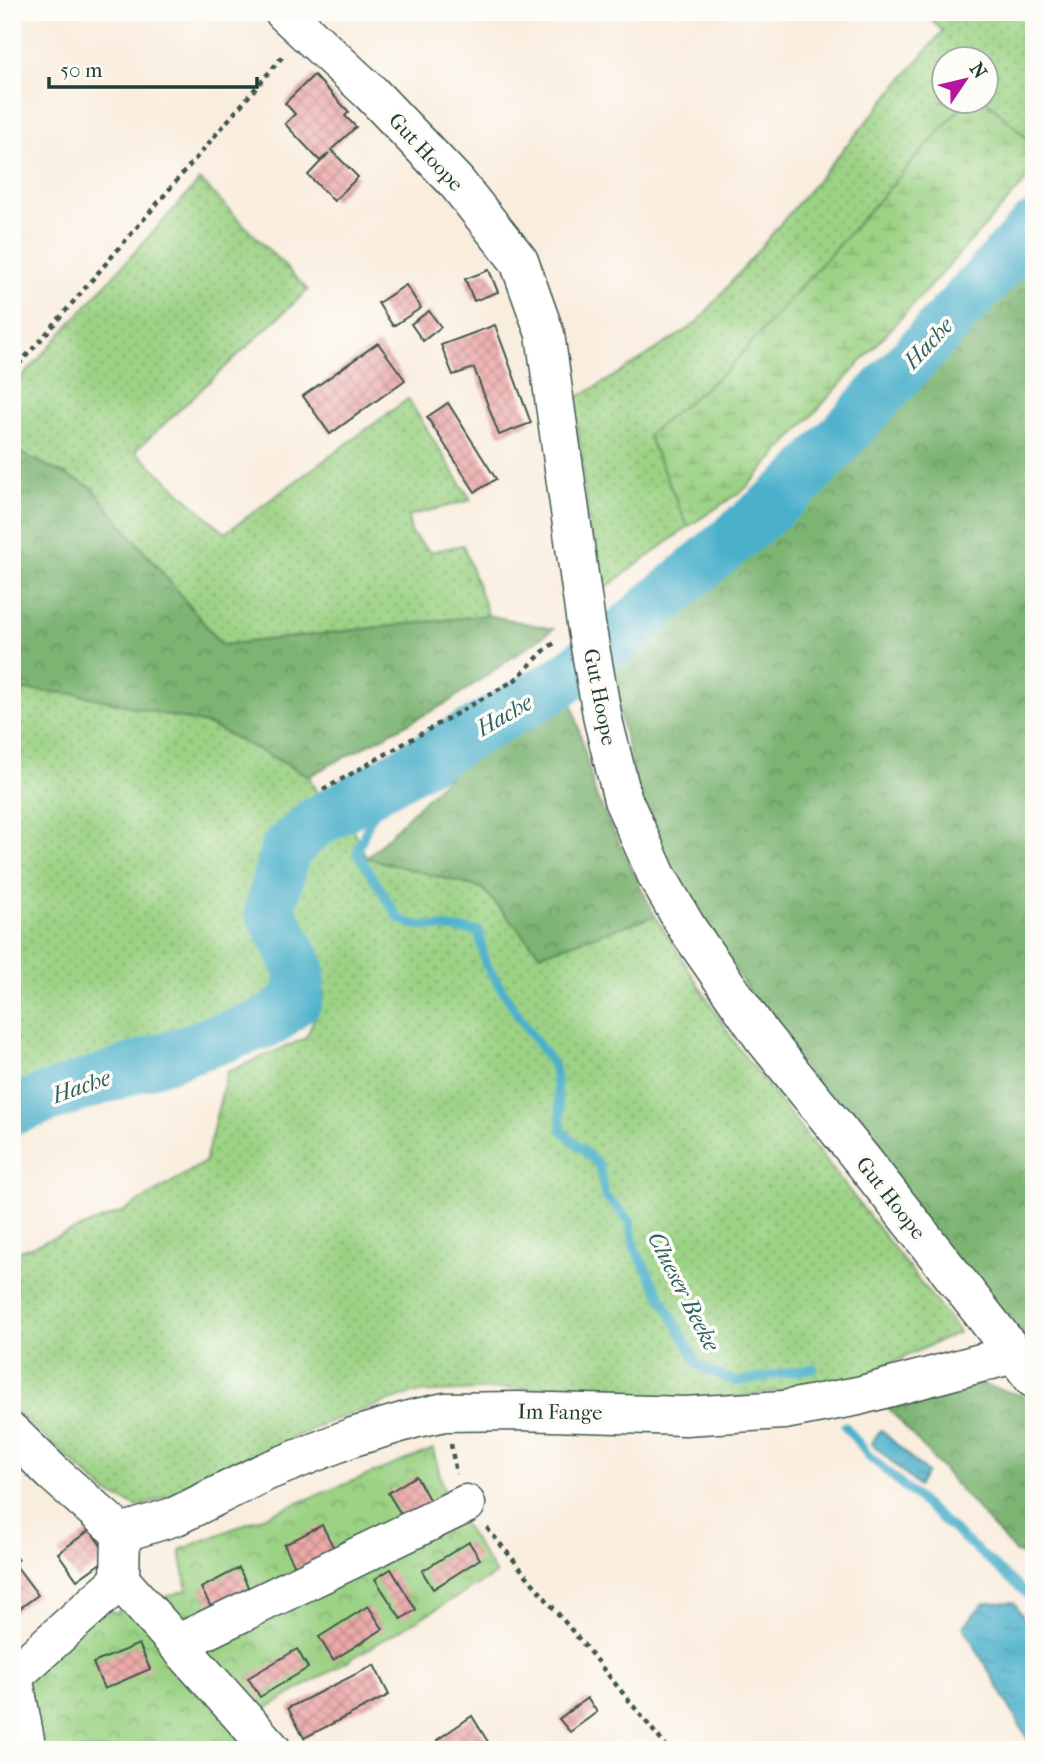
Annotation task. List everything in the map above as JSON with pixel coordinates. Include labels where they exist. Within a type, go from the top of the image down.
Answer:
[{"type":"street","name":"Gut Hoope","points":[[294,22],[371,93],[456,182],[519,261],[545,334],[587,629],[603,720],[623,800],[657,876],[687,928],[762,1036],[1024,1367]]},
{"type":"street","name":"Im Fange","points":[[121,1532],[176,1516],[265,1472],[353,1437],[445,1412],[517,1411],[685,1416],[784,1410],[1024,1367]]},
{"type":"street","points":[[12,1433],[121,1532],[120,1580],[272,1750]]},
{"type":"street","points":[[177,1644],[466,1504]]},
{"type":"street","points":[[27,1750],[13,1676],[120,1580]]},
{"type":"path","points":[[12,372],[54,325],[294,22]]},
{"type":"path","points":[[323,790],[515,680],[547,648],[587,629]]},
{"type":"path","points":[[445,1412],[460,1496],[669,1750]]},
{"type":"green space","points":[[922,12],[1034,12],[1034,145],[1000,113],[1000,46],[930,46],[943,31]]},
{"type":"green space","points":[[930,46],[930,116],[954,116],[728,369],[648,435],[688,527],[596,595],[575,399],[697,323]]},
{"type":"green space","points":[[1000,113],[1034,145],[1034,172],[746,488],[688,527],[648,435],[728,369],[954,116],[1000,116]]},
{"type":"green space","points":[[200,180],[308,290],[135,451],[225,533],[408,399],[471,500],[408,516],[411,533],[430,552],[463,545],[488,615],[222,645],[91,487],[12,449],[12,385],[15,385]]},
{"type":"green space","points":[[1034,247],[1034,1364],[772,1027],[666,865],[644,816],[610,674],[647,629],[843,461],[861,436]]},
{"type":"green space","points":[[12,449],[91,487],[222,645],[488,615],[553,629],[447,703],[309,776],[210,725],[78,694],[12,689]]},
{"type":"green space","points":[[12,689],[78,694],[210,725],[309,776],[321,803],[275,840],[257,912],[264,940],[285,983],[281,999],[257,1014],[12,1090]]},
{"type":"green space","points":[[570,694],[596,796],[655,916],[540,954],[482,888],[367,858],[490,734]]},
{"type":"green space","points":[[349,822],[367,858],[482,888],[540,954],[655,916],[738,1048],[959,1332],[852,1381],[689,1404],[522,1388],[413,1393],[325,1423],[179,1493],[138,1507],[107,1493],[12,1408],[12,1254],[124,1211],[205,1162],[227,1072],[306,1038],[325,993],[293,920],[305,860]]},
{"type":"green space","points":[[977,1383],[1024,1396],[1034,1409],[1034,1557],[1016,1553],[883,1402]]},
{"type":"green space","points":[[433,1449],[446,1498],[496,1574],[262,1711],[292,1750],[12,1750],[12,1656],[98,1590],[114,1613],[187,1590],[180,1550]]},
{"type":"water","points":[[881,1430],[927,1473],[918,1486],[871,1443]]},
{"type":"water","points":[[1014,1602],[1034,1634],[1034,1750],[963,1626],[984,1603]]},
{"type":"building","points":[[314,75],[349,112],[345,116],[356,127],[331,150],[358,177],[334,201],[308,175],[329,153],[320,161],[285,124],[295,114],[285,103]]},
{"type":"building","points":[[489,270],[498,292],[474,301],[465,279]]},
{"type":"building","points":[[406,285],[421,308],[393,326],[378,303]]},
{"type":"building","points":[[429,311],[441,327],[423,341],[411,324]]},
{"type":"building","points":[[495,325],[531,423],[499,435],[474,368],[453,375],[441,345]]},
{"type":"building","points":[[378,343],[405,380],[330,434],[303,396]]},
{"type":"building","points":[[448,403],[496,479],[475,492],[427,417]]},
{"type":"building","points":[[416,1476],[431,1503],[404,1519],[388,1493]]},
{"type":"building","points":[[322,1525],[336,1552],[298,1572],[284,1545]]},
{"type":"building","points":[[90,1530],[109,1557],[77,1580],[58,1553]]},
{"type":"building","points":[[469,1542],[480,1559],[433,1589],[422,1571]]},
{"type":"building","points":[[12,1553],[18,1560],[14,1563],[38,1595],[12,1614]]},
{"type":"building","points":[[239,1568],[255,1601],[218,1620],[201,1588]]},
{"type":"building","points":[[391,1569],[416,1610],[401,1619],[375,1579]]},
{"type":"building","points":[[368,1606],[383,1629],[333,1660],[319,1637]]},
{"type":"building","points":[[139,1644],[150,1669],[104,1689],[93,1663]]},
{"type":"building","points":[[297,1649],[308,1668],[260,1697],[248,1678]]},
{"type":"building","points":[[374,1665],[389,1695],[304,1738],[288,1708]]},
{"type":"building","points":[[587,1698],[597,1712],[570,1732],[559,1719]]},
{"type":"building","points":[[472,1716],[493,1750],[444,1750],[437,1740]]},
{"type":"waterway","name":"Hache","points":[[12,1110],[271,1021],[298,998],[300,970],[270,910],[285,850],[316,822],[561,682],[611,643],[801,481],[1034,227]]},
{"type":"waterway","name":"Clueser Beeke","points":[[373,789],[377,803],[357,852],[399,919],[416,925],[479,931],[485,963],[554,1066],[562,1131],[599,1165],[605,1196],[630,1221],[635,1249],[699,1366],[736,1382],[814,1368]]},
{"type":"waterway","name":"Clueser Beeke","points":[[845,1426],[868,1455],[1034,1600]]}]
